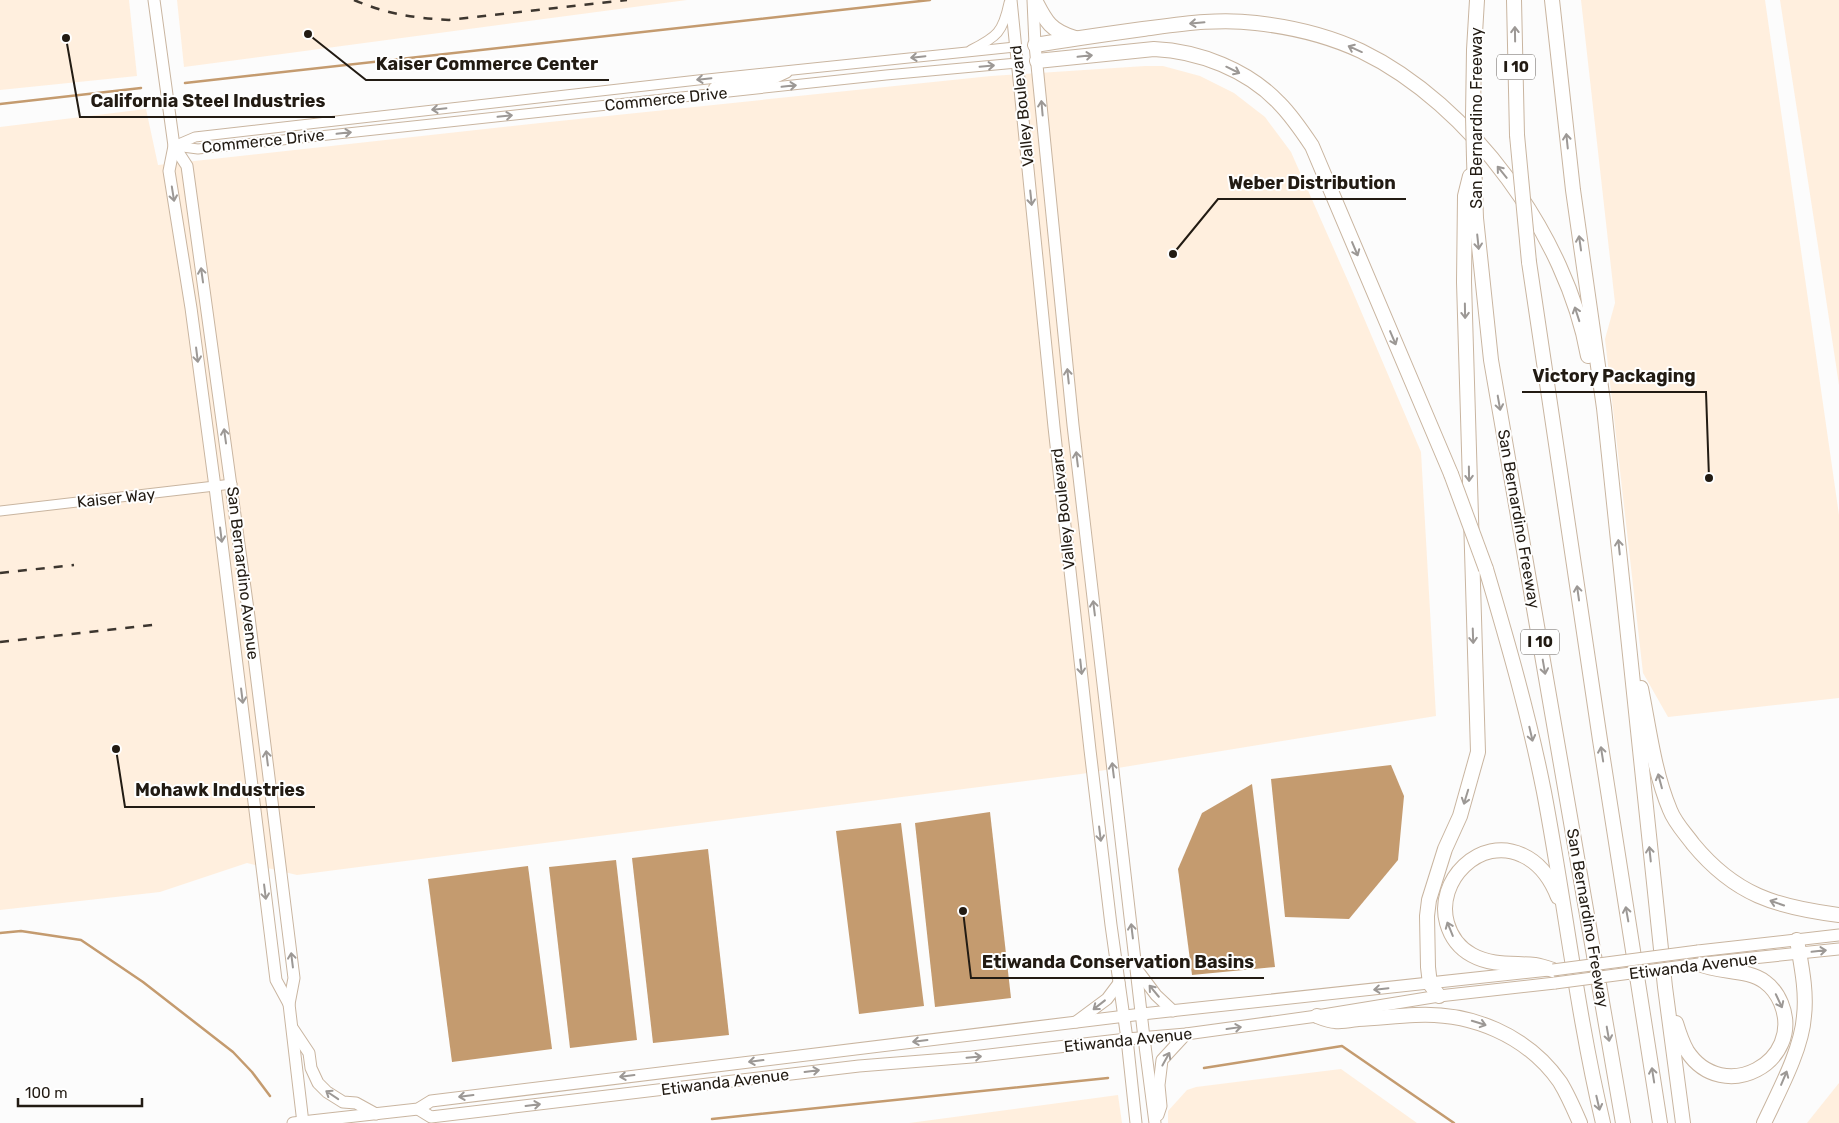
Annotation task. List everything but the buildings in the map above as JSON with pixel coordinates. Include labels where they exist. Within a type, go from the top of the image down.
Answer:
[{"type":"highway","points":[[1034,0],[1040,21],[1076,39]]},
{"type":"highway","name":"San Bernardino Freeway","points":[[1477,0],[1473,116],[1476,218],[1491,360],[1623,1123]]},
{"type":"highway","name":"I 10","points":[[1514,0],[1517,135],[1529,262],[1601,749],[1660,1123]]},
{"type":"highway","points":[[1552,0],[1572,190],[1594,330],[1608,447],[1663,972],[1683,1123]]},
{"type":"highway","points":[[1035,45],[1210,22],[1255,22],[1325,37],[1362,51],[1398,72],[1437,101],[1459,122],[1505,174],[1542,230],[1569,289],[1586,341],[1598,417],[1608,447]]},
{"type":"highway","points":[[1037,61],[1154,48],[1199,56],[1235,70],[1278,101],[1298,124],[1312,146],[1451,474],[1486,569],[1534,745],[1564,900],[1582,1021],[1603,1123]]},
{"type":"highway","points":[[1439,996],[1430,984],[1427,959],[1429,900],[1444,849],[1460,816],[1478,752],[1464,282],[1465,196],[1474,159]]},
{"type":"highway","points":[[1630,647],[1638,667],[1659,778],[1670,811],[1679,826],[1702,855],[1719,871],[1754,893],[1788,907],[1839,915]]},
{"type":"highway","points":[[1554,976],[1536,965],[1494,963],[1480,959],[1464,950],[1453,937],[1446,916],[1446,899],[1452,881],[1467,863],[1485,853],[1500,850],[1522,854],[1544,872],[1552,884],[1559,900],[1568,936]]},
{"type":"highway","points":[[1764,1123],[1801,1035],[1804,999],[1798,946]]},
{"type":"highway","points":[[1663,972],[1668,982],[1675,1022],[1682,1042],[1695,1061],[1703,1068],[1721,1076],[1746,1075],[1758,1070],[1775,1055],[1781,1043],[1785,1020],[1779,1000],[1766,982],[1758,977],[1750,974],[1712,969],[1699,958]]},
{"type":"highway","points":[[1317,1016],[1335,1021],[1417,1015],[1448,1016],[1480,1022],[1497,1029],[1530,1050],[1546,1066],[1560,1082],[1580,1123]]},
{"type":"main road","name":"San Bernardino Avenue","points":[[154,0],[174,146],[169,171],[191,308],[215,486],[276,980],[289,1004]]},
{"type":"main road","name":"Valley Boulevard","points":[[1010,0],[1009,24],[1017,63],[1053,418],[1092,769],[1136,1123]]},
{"type":"main road","name":"Valley Boulevard","points":[[1040,21],[1035,45],[1073,425],[1144,1038],[1156,1123]]},
{"type":"main road","name":"Commerce Drive","points":[[1015,47],[1035,45]]},
{"type":"main road","name":"Commerce Drive","points":[[1017,63],[1037,61]]},
{"type":"main road","name":"San Bernardino Avenue","points":[[174,146],[187,166],[232,484],[294,978],[289,1004],[300,1123]]},
{"type":"main road","name":"Etiwanda Avenue","points":[[418,1109],[431,1117],[859,1066],[982,1056],[1186,1034],[1317,1016],[1554,976],[1798,946],[1839,935]]},
{"type":"main road","name":"Etiwanda Avenue","points":[[1798,946],[1839,948]]},
{"type":"main road","points":[[1136,969],[1156,995],[1173,1011]]},
{"type":"main road","name":"Etiwanda Avenue","points":[[300,1123],[418,1109],[431,1100],[1142,1014],[1430,984],[1554,976]]},
{"type":"main road","points":[[1075,1023],[1107,999],[1119,983]]},
{"type":"main road","points":[[291,1026],[308,1053],[311,1068],[322,1088],[343,1102],[356,1103],[376,1114]]},
{"type":"main road","points":[[1156,1123],[1161,1106],[1159,1085],[1162,1060],[1186,1034]]},
{"type":"street","points":[[967,52],[992,40],[1009,24]]},
{"type":"street","name":"Commerce Drive","points":[[174,146],[195,137],[791,70],[1015,47]]},
{"type":"street","name":"Commerce Drive","points":[[174,146],[198,149],[1017,63]]},
{"type":"street","points":[[710,94],[718,86],[772,80],[791,70]]},
{"type":"street","name":"Kaiser Way","points":[[0,511],[232,484]]},
{"type":"shaded area","points":[[0,0],[129,0],[137,76],[0,90]]},
{"type":"shaded area","points":[[177,0],[687,0],[184,67]]},
{"type":"shaded area","points":[[1581,0],[1765,0],[1839,515],[1839,698],[1668,717],[1643,673],[1605,339],[1615,303]]},
{"type":"shaded area","points":[[1780,0],[1839,0],[1839,385],[1818,246]]},
{"type":"shaded area","points":[[1163,66],[1200,76],[1234,93],[1265,117],[1291,152],[1421,452],[1436,716],[1081,774],[297,875],[247,863],[160,892],[0,910],[0,127],[146,109],[158,165],[991,76]]},
{"type":"shaded area","points":[[1391,765],[1404,796],[1398,860],[1349,919],[1285,917],[1271,779]]},
{"type":"shaded area","points":[[1252,784],[1275,967],[1192,975],[1178,869],[1202,813]]},
{"type":"shaded area","points":[[990,812],[1011,998],[935,1007],[915,823]]},
{"type":"shaded area","points":[[901,823],[924,1006],[859,1014],[836,831]]},
{"type":"shaded area","points":[[708,849],[729,1035],[653,1043],[632,858]]},
{"type":"shaded area","points":[[616,860],[637,1040],[570,1048],[549,867]]},
{"type":"shaded area","points":[[528,866],[552,1049],[452,1062],[428,879]]},
{"type":"shaded area","points":[[1341,1069],[1417,1123],[1168,1123],[1168,1111],[1187,1090],[1196,1087]]},
{"type":"shaded area","points":[[1839,1083],[1839,1123],[1807,1123]]},
{"type":"shaded area","points":[[1118,1095],[1122,1123],[909,1123]]},
{"type":"waterway","points":[[185,83],[930,0]]},
{"type":"waterway","points":[[0,104],[141,88]]},
{"type":"waterway","points":[[0,933],[21,931],[81,940],[143,982],[233,1052],[252,1072],[270,1096]]},
{"type":"waterway","points":[[1204,1068],[1342,1046],[1454,1123]]},
{"type":"waterway","points":[[712,1119],[1108,1078]]},
{"type":"railway","points":[[354,0],[378,9],[400,14],[449,20],[627,0]]},
{"type":"railway","points":[[0,573],[74,565]]},
{"type":"railway","points":[[0,642],[153,625]]},
{"type":"place","name":"Kaiser Commerce Center","points":[[308,34]]},
{"type":"place","name":"California Steel Industries","points":[[66,38]]},
{"type":"place","name":"Weber Distribution","points":[[1173,254]]},
{"type":"place","name":"Victory Packaging","points":[[1709,478]]},
{"type":"place","name":"Mohawk Industries","points":[[116,749]]},
{"type":"place","name":"Etiwanda Conservation Basins","points":[[963,911]]}]
